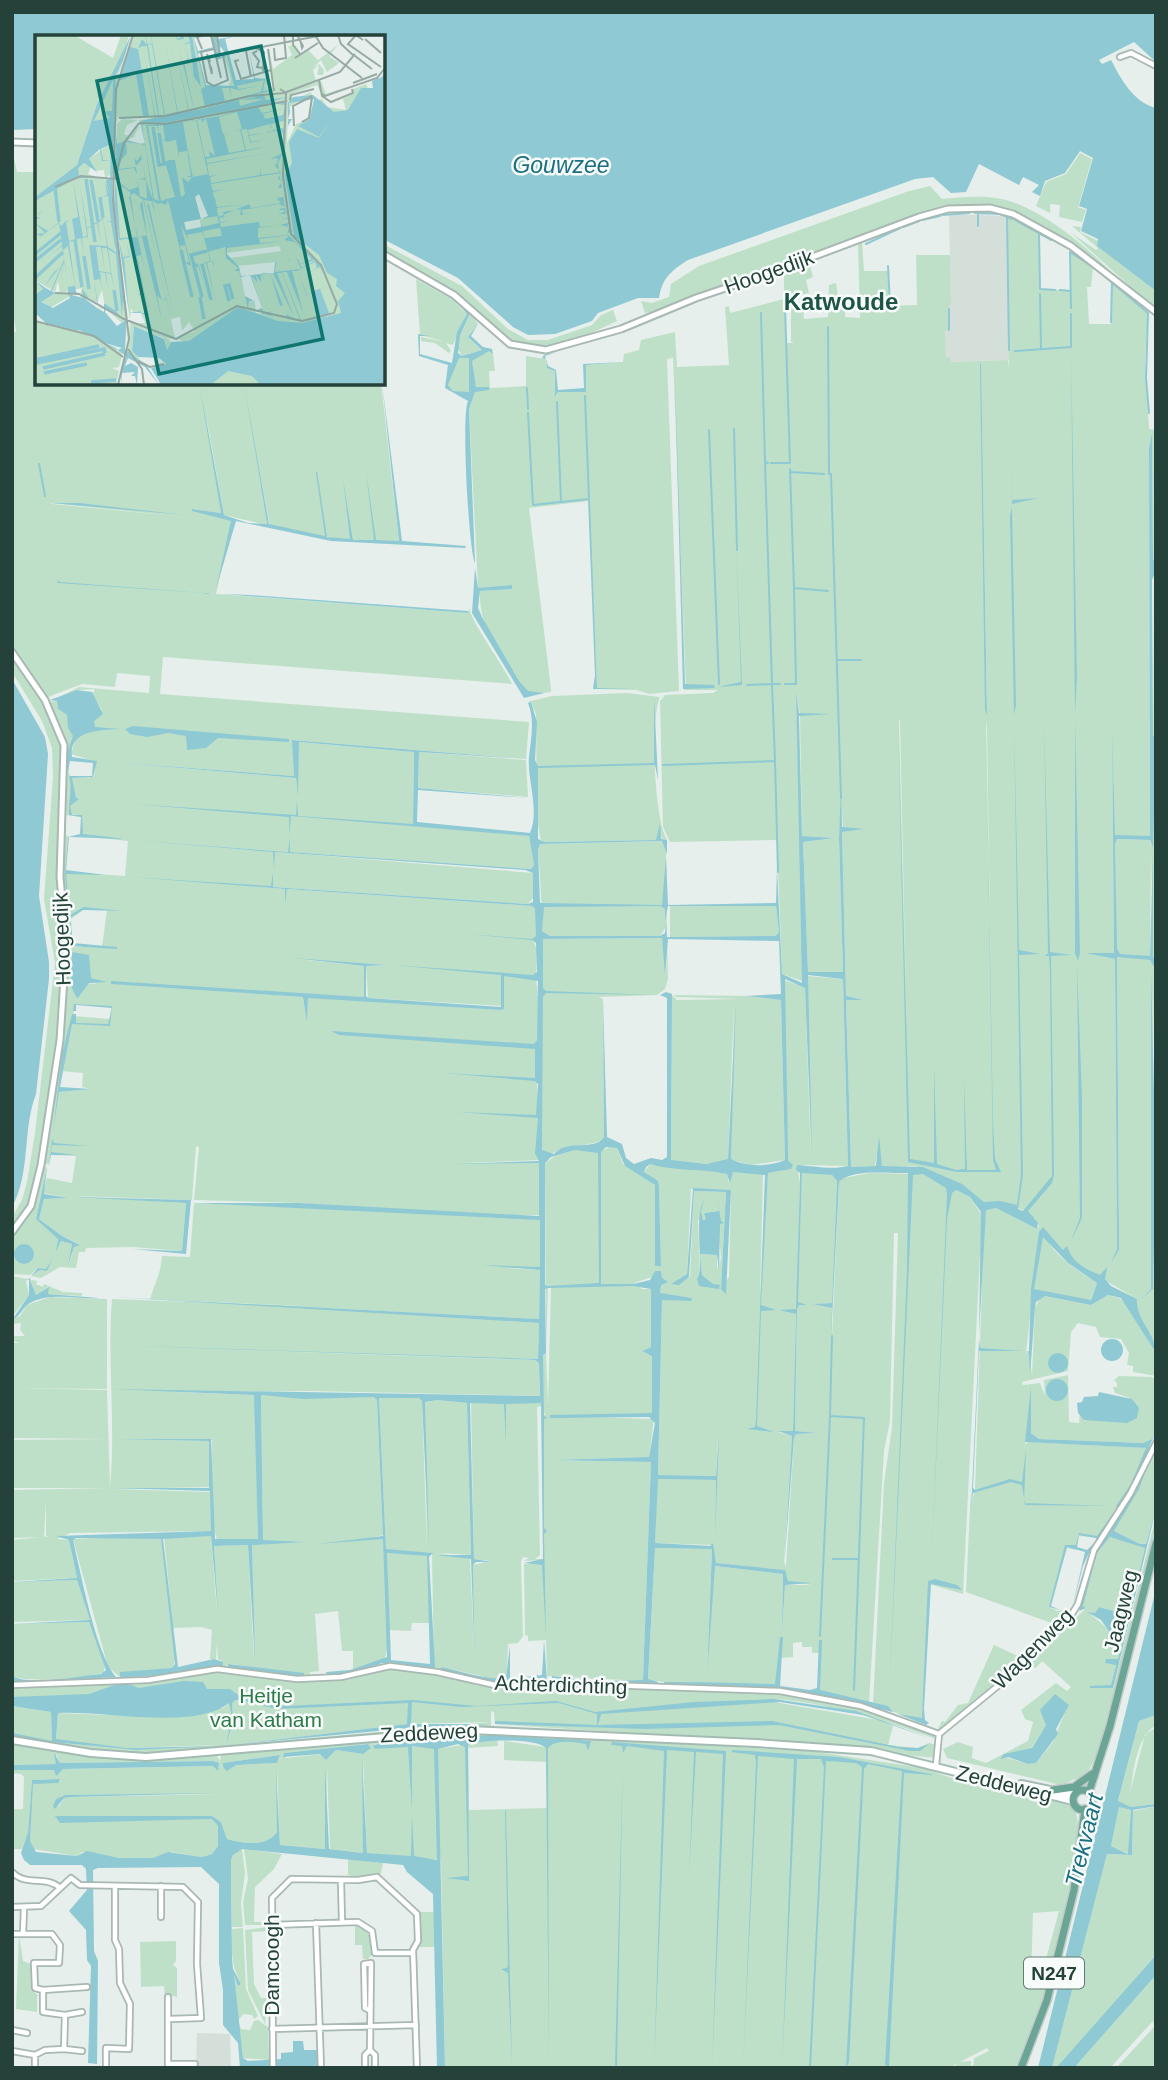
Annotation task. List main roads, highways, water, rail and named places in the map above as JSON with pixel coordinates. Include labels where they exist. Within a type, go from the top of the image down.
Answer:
[{"type":"main road","name":"Jaagweg","points":[[1098,1764],[1156,1543]]},
{"type":"main road","name":"Zeddeweg","points":[[12,1740],[91,1753],[164,1757],[415,1732],[494,1730],[885,1755],[1053,1790],[1073,1798]]},
{"type":"main road","name":"N247","points":[[1021,2068],[1047,2000],[1074,1890],[1082,1809],[1092,1801],[1086,1791],[1091,1773],[1098,1764]]},
{"type":"main road","name":"N247","points":[[1086,1791],[1098,1764]]},
{"type":"main road","name":"Zeddeweg","points":[[936,1765],[1073,1798]]},
{"type":"main road","points":[[1053,1790],[1074,1787],[1091,1773]]},
{"type":"main road","points":[[1082,1809],[1073,1798],[1086,1791]]},
{"type":"water","name":"Gouwzee","points":[[12,12],[1156,12],[1156,62],[1134,42],[1099,60],[1102,64],[1111,60],[1134,95],[1156,108],[1156,291],[1097,246],[1098,239],[1081,231],[1087,209],[1079,206],[1093,158],[1080,151],[1065,173],[1045,181],[1040,196],[1032,192],[1039,185],[1023,177],[1019,185],[979,164],[966,192],[951,193],[933,177],[915,179],[688,260],[669,275],[659,298],[638,298],[598,313],[592,321],[555,334],[528,335],[513,327],[458,278],[385,240],[385,35],[35,35],[35,129],[12,130]]},
{"type":"water","points":[[454,298],[470,313],[460,336],[458,353],[462,356],[482,350],[468,337],[478,324],[471,336],[483,347],[492,349],[493,354],[489,351],[472,361],[476,387],[489,387],[489,390],[475,392],[469,409],[475,563],[470,535],[467,484],[465,431],[468,401],[445,388],[448,365],[419,356],[418,334],[429,336],[420,336],[420,354],[452,363],[457,332],[467,314]],"holes":[[[459,358],[469,358],[469,392],[453,391],[448,385]]]},
{"type":"water","points":[[1071,352],[1077,677],[1075,714]]},
{"type":"water","points":[[546,360],[548,366],[556,370],[558,390],[584,388],[583,364],[624,362],[586,365],[586,392],[558,392],[555,397],[555,371],[547,368]]},
{"type":"water","points":[[1008,360],[1012,500],[1039,498],[1012,504]]},
{"type":"water","points":[[981,364],[987,715],[985,710]]},
{"type":"water","points":[[675,380],[685,684],[714,685],[715,688],[683,689]]},
{"type":"water","points":[[199,385],[224,515],[248,523],[267,524],[244,385],[269,524],[325,536],[317,471],[327,537],[350,539],[343,479],[353,540],[374,540],[366,471],[376,540],[399,541],[382,385],[402,541],[466,546],[331,541],[236,521],[216,589],[231,521],[192,509],[221,513]]},
{"type":"water","points":[[1152,433],[1153,557],[1156,570],[1152,580],[1153,736],[1156,738],[1153,848],[1150,840],[1117,839],[1115,844],[1117,949],[1120,954],[1150,956],[1153,852],[1153,956],[1156,961],[1153,966],[1150,960],[1117,957],[1119,1250],[1110,1265],[1117,1249],[1115,959],[1085,953],[1114,953],[1112,718],[1115,835],[1150,836],[1149,448]]},
{"type":"water","points":[[588,499],[597,688],[634,689],[593,689],[595,675]]},
{"type":"water","points":[[51,503],[79,503],[185,515]]},
{"type":"water","points":[[1012,507],[1016,705],[1014,715],[1010,516]]},
{"type":"water","points":[[736,540],[742,685],[718,687],[741,682]]},
{"type":"water","points":[[475,568],[478,588],[512,585],[512,589],[480,591],[478,608],[519,681],[528,691],[544,693],[524,698],[472,613]]},
{"type":"water","points":[[57,580],[60,582],[217,594],[58,583]]},
{"type":"water","points":[[222,594],[468,611],[468,613]]},
{"type":"water","points":[[12,679],[45,737],[48,754],[39,896],[49,979],[36,1094],[29,1122],[22,1180],[12,1207]]},
{"type":"water","points":[[77,690],[92,692],[103,714],[94,721],[95,727],[121,729],[88,733],[75,741],[72,757],[97,761],[93,777],[72,778],[76,798],[79,799],[70,806],[72,815],[82,815],[83,834],[127,839],[69,837],[66,870],[106,875],[66,874],[70,915],[84,907],[122,911],[83,910],[70,918],[73,943],[117,949],[70,946],[65,874],[68,837],[80,834],[81,817],[69,815],[69,776],[92,776],[93,763],[70,761],[68,771],[68,750],[73,736],[68,728],[67,715],[58,709],[57,701],[50,700]]},
{"type":"water","points":[[796,690],[799,713],[832,714],[799,716],[802,836],[835,838],[803,842],[808,972],[843,972],[839,838],[841,784],[842,827],[865,829],[842,832],[846,996],[863,1000],[846,1000],[851,1167],[876,1166],[879,1136],[882,1166],[923,1167],[962,1184],[984,1202],[1000,1201],[1017,1205],[1021,1175],[1014,720],[1019,950],[1040,954],[1019,955],[1023,1175],[1018,1209],[1023,1211],[1052,1176],[1050,971],[1049,956],[1045,956],[1048,953],[1044,718],[1050,952],[1072,955],[1051,956],[1054,1175],[1052,1183],[1028,1211],[1038,1223],[1037,1229],[996,1208],[986,1210],[979,1335],[981,1212],[970,1197],[956,1190],[952,1193],[947,1219],[931,1576],[947,1195],[946,1188],[923,1174],[913,1175],[889,1701],[907,1270],[908,1173],[862,1173],[839,1182],[831,1339],[832,1308],[812,1304],[832,1303],[837,1181],[832,1175],[802,1173],[798,1302],[807,1305],[799,1305],[797,1309],[795,1431],[819,1433],[796,1434],[794,1438],[784,1568],[792,1436],[778,1431],[793,1431],[796,1314],[779,1310],[796,1309],[800,1173],[796,1170],[797,1165],[829,1168],[848,1166],[843,979],[808,975],[812,1160],[805,988],[785,979],[788,1160],[793,1165],[791,1169],[768,1173],[761,1305],[776,1310],[761,1311],[757,1426],[774,1432],[747,1429],[755,1427],[756,1420],[765,1175],[733,1172],[730,1183],[727,1174],[718,1172],[650,1164],[646,1167],[644,1172],[658,1181],[659,1187],[661,1266],[655,1266],[655,1185],[625,1166],[617,1148],[606,1147],[601,1152],[601,1284],[633,1284],[650,1280],[655,1271],[661,1271],[662,1278],[668,1282],[661,1285],[660,1293],[692,1298],[691,1301],[662,1300],[658,1475],[716,1476],[719,1436],[715,1540],[716,1480],[658,1479],[655,1543],[710,1546],[713,1543],[716,1563],[785,1570],[788,1581],[812,1583],[785,1585],[782,1634],[783,1574],[715,1566],[707,1677],[712,1549],[655,1548],[648,1679],[658,1682],[658,1685],[552,1680],[552,1676],[594,1681],[643,1680],[651,1462],[550,1460],[649,1457],[655,1423],[649,1417],[550,1418],[550,1415],[652,1413],[652,1356],[642,1351],[651,1347],[651,1289],[633,1286],[548,1288],[545,1289],[546,1353],[543,1355],[544,1415],[547,1418],[544,1419],[546,1636],[542,1565],[524,1563],[543,1559],[541,1403],[506,1404],[506,1444],[504,1404],[470,1403],[474,1559],[492,1562],[476,1562],[473,1565],[475,1668],[471,1559],[436,1555],[471,1555],[467,1403],[437,1400],[425,1402],[429,1548],[422,1401],[419,1398],[379,1398],[386,1549],[433,1553],[429,1557],[435,1666],[434,1669],[382,1663],[350,1675],[328,1676],[326,1672],[350,1670],[387,1657],[383,1539],[317,1544],[383,1536],[377,1400],[374,1397],[304,1399],[261,1395],[263,1540],[306,1542],[252,1545],[255,1662],[248,1545],[214,1546],[218,1613],[211,1536],[163,1539],[178,1667],[214,1659],[223,1662],[223,1667],[120,1677],[120,1672],[172,1668],[175,1664],[161,1539],[76,1538],[73,1540],[96,1633],[116,1677],[12,1683],[12,1676],[30,1680],[55,1680],[101,1674],[106,1670],[89,1622],[12,1624],[90,1620],[77,1580],[12,1582],[77,1578],[69,1540],[56,1536],[211,1531],[210,1491],[112,1488],[209,1488],[209,1441],[114,1439],[211,1439],[215,1539],[258,1539],[254,1395],[110,1389],[540,1396],[539,1363],[535,1360],[110,1345],[538,1359],[539,1323],[113,1297],[539,1319],[540,1270],[482,1265],[540,1267],[540,1220],[194,1203],[299,1203],[539,1216],[539,1163],[452,1164],[539,1161],[535,1153],[538,1118],[458,1112],[536,1115],[538,1084],[535,1081],[443,1073],[535,1078],[535,1049],[339,1035],[331,1031],[534,1044],[537,1040],[538,981],[504,976],[504,1009],[500,1010],[308,998],[307,1023],[303,997],[111,984],[111,981],[364,997],[364,966],[293,958],[387,965],[366,966],[368,998],[501,1007],[501,975],[392,965],[533,975],[537,972],[536,943],[532,940],[467,934],[532,939],[536,936],[535,909],[532,906],[287,889],[285,904],[285,889],[130,877],[271,886],[273,872],[273,887],[528,904],[533,902],[533,873],[525,870],[275,852],[274,869],[273,852],[132,840],[288,852],[290,838],[290,852],[531,869],[534,865],[529,836],[291,816],[289,835],[289,817],[133,804],[296,815],[297,799],[298,816],[413,824],[414,752],[299,742],[298,796],[296,778],[100,761],[294,776],[292,740],[526,759],[419,752],[418,788],[529,798],[418,790],[417,822],[530,833],[534,805],[529,766],[532,723],[528,703],[531,702],[537,722],[535,760],[538,766],[654,763],[654,696],[658,780],[655,765],[538,768],[538,839],[544,842],[656,840],[660,823],[661,839],[667,840],[667,854],[662,841],[540,844],[540,903],[662,905],[666,857],[668,905],[776,903],[777,868],[782,974],[802,983]],"holes":[[[661,906],[665,909],[665,920],[668,906],[776,906],[779,933],[775,936],[667,937],[666,924],[665,933],[660,936],[550,936],[542,931],[544,907]],[[662,938],[665,975],[668,939],[779,941],[781,994],[746,996],[781,1000],[785,1160],[758,1165],[743,1164],[731,1159],[736,1001],[728,1159],[706,1164],[671,1160],[672,994],[666,992],[660,995],[667,998],[667,1157],[662,1160],[651,1158],[634,1164],[626,1158],[622,1144],[607,1137],[603,1000],[604,1137],[594,1144],[567,1147],[554,1154],[542,1150],[543,997],[546,993],[656,995],[546,991],[543,988],[543,939]],[[575,1150],[598,1153],[599,1283],[545,1285],[545,1163],[551,1157]],[[387,1553],[427,1556],[430,1664],[391,1660]]]},
{"type":"water","points":[[1075,718],[1080,953],[1078,961],[1075,953]]},
{"type":"water","points":[[986,719],[993,1123],[995,1159],[1001,1172],[957,1172],[908,1162],[898,720],[910,1159],[934,1163],[934,1066],[937,1164],[956,1170],[965,1169],[964,1075],[967,1170],[996,1170],[993,1160]]},
{"type":"water","points":[[133,726],[289,739],[289,742],[218,738],[206,748],[187,750],[186,736],[168,733],[147,737],[130,734],[125,729]]},
{"type":"water","points":[[72,952],[89,955],[91,978],[107,982],[89,983],[77,999],[71,986]]},
{"type":"water","points":[[1077,964],[1082,1098],[1082,1218],[1070,1243],[1080,1218]]},
{"type":"water","points":[[1151,971],[1156,1172],[1153,1289],[1142,1299],[1151,1289]]},
{"type":"water","points":[[74,1004],[112,1008],[76,1005],[76,1011],[73,1011]]},
{"type":"water","points":[[112,1009],[110,1026],[72,1024],[60,1087],[91,1089],[59,1092],[52,1138],[62,1054],[72,1014],[76,1014],[76,1023],[108,1024]]},
{"type":"water","points":[[52,1139],[54,1143],[89,1146],[52,1145],[51,1152],[76,1155],[51,1155],[49,1165]]},
{"type":"water","points":[[47,1167],[44,1194],[69,1198],[44,1199],[39,1219],[80,1245],[74,1247],[68,1266],[72,1244],[61,1241],[55,1253],[58,1239],[36,1219]]},
{"type":"water","points":[[693,1188],[731,1190],[726,1294],[721,1289],[726,1192],[694,1191],[689,1277],[679,1285],[671,1284],[687,1274]]},
{"type":"water","points":[[73,1197],[191,1200],[186,1254],[132,1249],[182,1251],[186,1203]]},
{"type":"water","points":[[717,1197],[721,1221],[724,1223],[720,1224],[719,1270],[717,1255],[700,1254],[702,1275],[713,1284],[720,1285],[719,1289],[699,1286],[697,1279],[700,1264],[699,1219],[701,1209],[704,1199],[701,1212],[703,1220],[706,1219],[704,1213],[719,1211]]},
{"type":"water","points":[[1043,1227],[1063,1250],[1067,1246],[1075,1260],[1088,1270],[1100,1275],[1107,1267],[1105,1279],[1111,1286],[1137,1299],[1139,1313],[1153,1339],[1156,1353],[1121,1298],[1108,1295],[1091,1305],[1045,1296],[1036,1302],[1030,1375],[1029,1353],[1026,1352],[1029,1351],[1031,1289],[1039,1232]],"holes":[[[1043,1237],[1068,1263],[1097,1283],[1091,1300],[1034,1289]]]},
{"type":"water","points":[[20,1244],[28,1244],[34,1254],[28,1264],[20,1264],[14,1258],[14,1250]]},
{"type":"water","points":[[53,1258],[47,1271],[40,1270],[31,1276],[38,1268],[46,1269]]},
{"type":"water","points":[[29,1277],[36,1295],[49,1287],[48,1294],[99,1298],[40,1299],[29,1304],[12,1320],[29,1295]]},
{"type":"water","points":[[979,1339],[980,1348],[1022,1351],[979,1351],[973,1488],[975,1490],[1010,1479],[1022,1482],[1026,1449],[1024,1499],[1022,1485],[1011,1482],[973,1493],[971,1512]]},
{"type":"water","points":[[1108,1339],[1116,1339],[1123,1346],[1123,1354],[1116,1361],[1108,1361],[1101,1354],[1101,1346]]},
{"type":"water","points":[[1058,1353],[1065,1356],[1068,1363],[1065,1370],[1058,1373],[1051,1370],[1048,1363],[1051,1356]]},
{"type":"water","points":[[1057,1379],[1065,1382],[1068,1390],[1065,1398],[1057,1401],[1049,1398],[1046,1390],[1049,1382]]},
{"type":"water","points":[[1031,1385],[1031,1433],[1039,1439],[1143,1443],[1152,1439],[1156,1432],[1129,1492],[1118,1508],[1116,1506],[1131,1484],[1146,1448],[1025,1442]]},
{"type":"water","points":[[1099,1392],[1132,1399],[1139,1408],[1137,1418],[1127,1423],[1084,1420],[1078,1413],[1077,1403],[1082,1402],[1084,1397],[1098,1396]]},
{"type":"water","points":[[1150,1459],[1139,1489],[1114,1531],[1140,1544],[1146,1544],[1156,1509],[1113,1688],[1090,1688],[1111,1685],[1116,1665],[1105,1663],[1106,1659],[1118,1659],[1127,1624],[1117,1622],[1111,1634],[1101,1620],[1087,1612],[1095,1613],[1099,1607],[1118,1612],[1117,1620],[1128,1620],[1145,1548],[1110,1537],[1097,1553],[1083,1606],[1086,1608],[1079,1611],[1096,1552],[1135,1493]]},
{"type":"water","points":[[1025,1503],[1111,1506],[1025,1505]]},
{"type":"water","points":[[1115,1511],[1096,1541],[1096,1538],[1079,1535],[1077,1547],[1087,1550],[1093,1544],[1083,1566],[1072,1609],[1085,1552],[1067,1547],[1051,1606],[1060,1610],[1049,1607],[1065,1545],[1076,1545],[1079,1533],[1097,1536]]},
{"type":"water","points":[[935,1579],[957,1585],[962,1590],[931,1584],[924,1709],[925,1720],[929,1723],[926,1725],[898,1714],[922,1718],[928,1581]]},
{"type":"water","points":[[1156,1589],[1156,1715],[1139,1721],[1118,1801],[1131,1807],[1156,1806],[1133,1810],[1132,1855],[1107,1854],[1052,2068],[1038,2068]],"holes":[[[1119,1807],[1131,1810],[1128,1854],[1111,1846]]]},
{"type":"water","points":[[780,1637],[783,1637],[780,1686],[810,1690],[817,1688],[819,1640],[822,1640],[820,1690],[888,1706],[893,1712],[796,1690],[664,1685],[664,1682],[775,1684]]},
{"type":"water","points":[[544,1640],[547,1681],[496,1683],[440,1669],[442,1667],[482,1677],[506,1679],[510,1645],[510,1679],[542,1675]]},
{"type":"water","points":[[228,1664],[304,1673],[304,1677],[228,1668]]},
{"type":"water","points":[[184,1681],[203,1682],[207,1689],[230,1689],[256,1702],[285,1706],[412,1700],[477,1706],[556,1701],[595,1712],[694,1702],[774,1699],[856,1711],[935,1740],[863,1715],[780,1702],[601,1714],[598,1725],[772,1721],[899,1747],[918,1748],[929,1744],[920,1751],[910,1751],[779,1725],[645,1729],[495,1724],[495,1721],[597,1725],[597,1714],[559,1703],[461,1707],[412,1702],[411,1724],[490,1724],[409,1728],[231,1745],[407,1724],[408,1703],[277,1709],[235,1700],[232,1703],[233,1722],[226,1745],[232,1717],[229,1703],[213,1711],[171,1718],[58,1713],[56,1739],[128,1748],[220,1746],[136,1750],[52,1742],[51,1712],[12,1706],[12,1697],[89,1694],[123,1682],[139,1688]]},
{"type":"water","points":[[1055,1694],[1069,1705],[1056,1729],[1058,1734],[1036,1763],[1028,1764],[1008,1757],[1000,1759],[1004,1754],[1032,1748],[1046,1725],[1040,1710]]},
{"type":"water","points":[[489,1735],[591,1741],[588,1751],[586,1744],[571,1742],[556,1743],[548,1748],[549,2068],[546,1748],[532,1742],[509,1740],[468,1745],[469,1881],[446,1878],[468,1876],[465,1747],[458,1744],[438,1749],[445,2068],[437,2068],[433,1894],[407,1872],[403,1865],[242,1849],[233,1855],[231,1860],[232,1959],[233,1969],[241,1984],[238,1986],[234,1975],[243,2058],[248,2061],[281,2059],[281,2053],[293,2052],[293,2041],[303,2041],[304,2050],[317,2050],[317,2068],[240,2068],[238,2043],[223,2025],[223,1990],[219,1963],[219,1884],[201,1867],[93,1870],[94,1951],[98,1961],[97,2064],[88,2063],[91,1966],[87,1960],[86,1930],[69,1911],[87,1890],[86,1869],[82,1865],[30,1865],[24,1860],[21,1853],[28,1832],[32,1780],[60,1779],[58,1783],[33,1784],[30,1841],[36,1852],[77,1856],[87,1851],[119,1858],[153,1858],[168,1852],[202,1857],[212,1854],[218,1846],[218,1826],[212,1819],[60,1823],[55,1816],[212,1816],[221,1822],[227,1839],[247,1843],[260,1842],[277,1832],[276,1768],[280,1845],[325,1849],[325,1764],[329,1849],[363,1853],[362,1758],[367,1853],[411,1856],[412,1815],[414,1856],[437,1860],[434,1749],[412,1746],[412,1810],[408,1747],[375,1749],[373,1746],[409,1740]]},
{"type":"water","points":[[612,1742],[726,1751],[712,2068],[723,1754],[696,1752],[689,1876],[694,1752],[667,1750],[654,2068],[664,1751],[627,1746],[623,1753],[622,1746],[611,1745]]},
{"type":"water","points":[[368,1744],[371,1748],[363,1754],[336,1750],[326,1760],[320,1754],[283,1757],[284,1753]]},
{"type":"water","points":[[731,1752],[839,1757],[936,1775],[904,1773],[889,2067],[885,2065],[902,1771],[868,1764],[864,1769],[849,2062],[846,2068],[862,1767],[856,1763],[826,1761],[809,2068],[824,1767],[821,1759],[797,1759],[782,2068],[794,1759],[758,1756],[743,2068],[756,1762],[755,1755]]},
{"type":"water","points":[[54,1753],[60,1763],[219,1763],[218,1771],[213,1766],[63,1769],[56,1776],[54,1770],[12,1770],[12,1765],[56,1764]]},
{"type":"water","points":[[280,1755],[277,1763],[236,1765],[227,1771],[223,1767],[223,1763]]},
{"type":"water","points":[[623,1756],[617,2066],[615,2065]]},
{"type":"water","points":[[219,1793],[72,1797],[64,1798],[55,1809],[53,1806],[56,1799],[65,1795]]},
{"type":"water","points":[[505,1810],[512,2068],[508,1973],[501,1969],[507,1968],[508,1964]]},
{"type":"water","points":[[1156,1955],[1156,1975],[1074,2068],[1056,2068]]},
{"type":"waterway","points":[[942,215],[969,213]]},
{"type":"waterway","points":[[975,213],[1000,214],[1012,219]]},
{"type":"waterway","points":[[978,213],[978,226]]},
{"type":"waterway","points":[[922,220],[940,216]]},
{"type":"waterway","points":[[1007,216],[1009,350]]},
{"type":"waterway","points":[[1015,220],[1051,240]]},
{"type":"waterway","points":[[903,227],[919,221]]},
{"type":"waterway","points":[[866,244],[900,228]]},
{"type":"waterway","points":[[1039,233],[1040,289],[1055,290]]},
{"type":"waterway","points":[[1071,308],[1070,252],[1093,267]]},
{"type":"waterway","points":[[888,266],[890,305]]},
{"type":"waterway","points":[[1096,269],[1148,313],[1146,378],[1149,413]]},
{"type":"waterway","points":[[1111,322],[1112,283]]},
{"type":"waterway","points":[[1060,290],[1070,291]]},
{"type":"waterway","points":[[1040,294],[1041,349]]},
{"type":"waterway","points":[[771,463],[790,463],[785,307]]},
{"type":"waterway","points":[[949,309],[949,330]]},
{"type":"waterway","points":[[761,313],[765,462],[768,463]]},
{"type":"waterway","points":[[1015,351],[1071,347],[1071,314]]},
{"type":"waterway","points":[[828,327],[829,474]]},
{"type":"waterway","points":[[527,388],[528,409]]},
{"type":"waterway","points":[[557,402],[561,502],[589,499],[585,396]]},
{"type":"waterway","points":[[528,413],[533,505],[560,502]]},
{"type":"waterway","points":[[734,429],[737,550]]},
{"type":"waterway","points":[[709,430],[719,684]]},
{"type":"waterway","points":[[747,685],[772,684],[765,462]]},
{"type":"waterway","points":[[39,464],[45,496]]},
{"type":"waterway","points":[[790,469],[794,588],[828,591]]},
{"type":"waterway","points":[[791,472],[824,474]]},
{"type":"waterway","points":[[831,474],[841,798]]},
{"type":"waterway","points":[[785,684],[796,684],[794,589]]},
{"type":"waterway","points":[[838,660],[861,660]]},
{"type":"waterway","points":[[663,765],[775,761],[772,684],[780,684]]},
{"type":"waterway","points":[[775,762],[778,872]]},
{"type":"waterway","points":[[830,1415],[832,1336]]},
{"type":"waterway","points":[[820,1636],[830,1416],[864,1418],[854,1690]]},
{"type":"waterway","points":[[833,1559],[858,1559]]},
{"type":"waterway","points":[[12,1734],[52,1742]]},
{"type":"district","name":"Katwoude","points":[[841,302]]},
{"type":"park label","name":"Heitje van Katham","points":[[266,1708]]},
{"type":"water label","name":"Trekvaart","points":[[1084,1840]]}]
